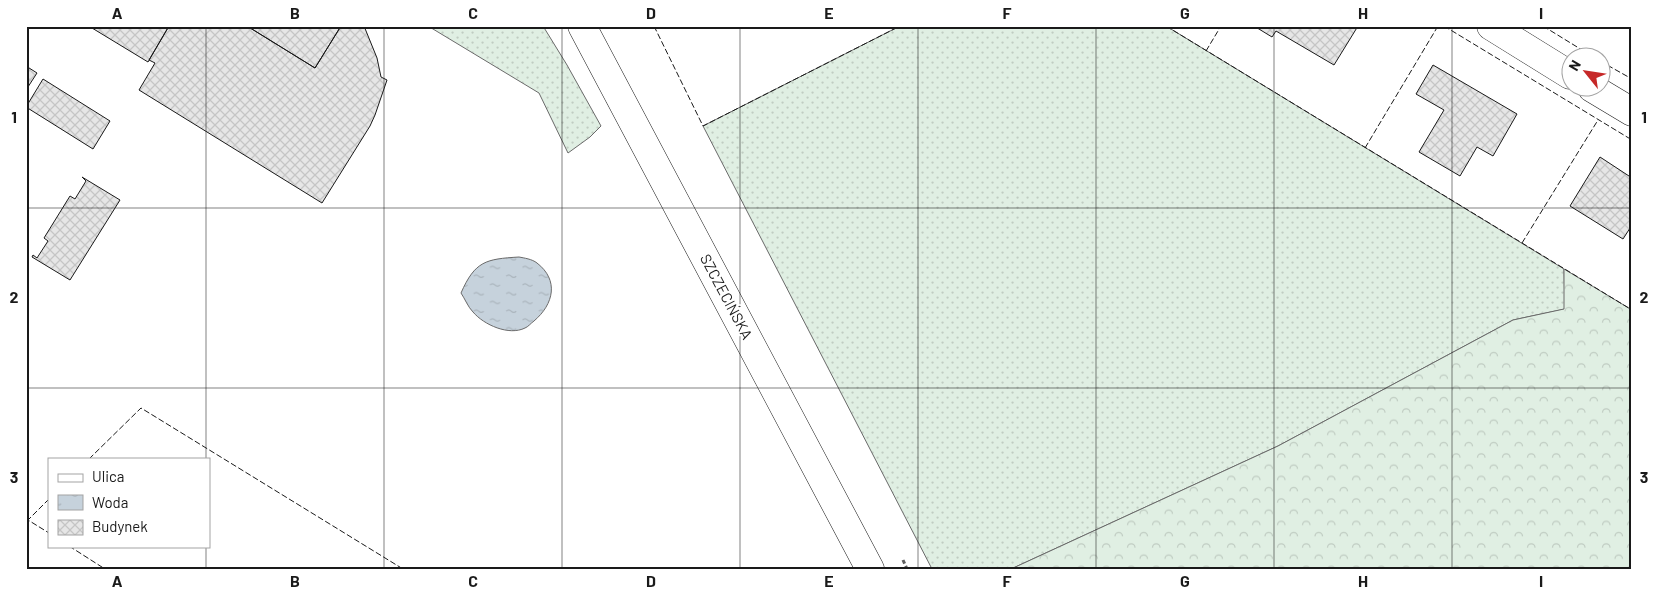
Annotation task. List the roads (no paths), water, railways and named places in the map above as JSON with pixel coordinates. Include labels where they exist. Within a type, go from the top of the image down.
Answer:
[{"type":"main road","name":"SZCZECIŃSKA","points":[[582,26],[870,569]]},
{"type":"main road","points":[[1491,26],[1560,69]]},
{"type":"main road","points":[[1609,98],[1632,112]]},
{"type":"water","points":[[519,257],[535,262],[544,270],[551,284],[550,300],[541,314],[525,328],[512,331],[504,330],[490,325],[478,317],[461,293],[471,274],[483,264],[498,259]]}]
